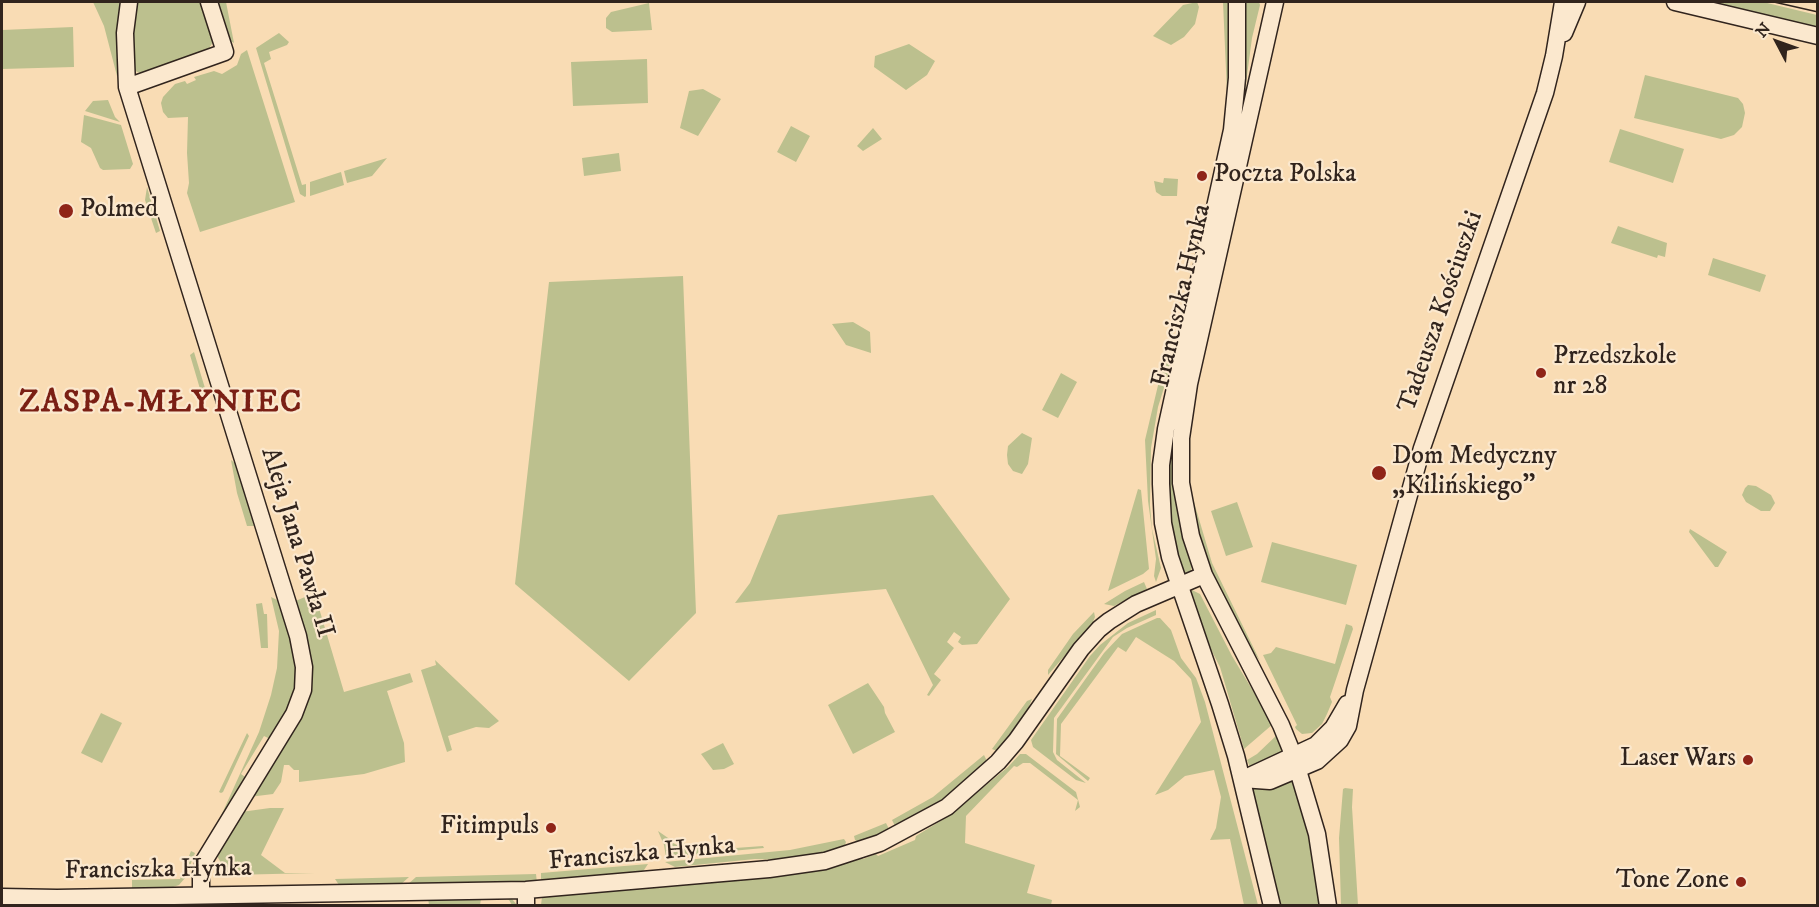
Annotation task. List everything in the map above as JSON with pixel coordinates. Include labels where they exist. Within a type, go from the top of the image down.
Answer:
[{"type":"street","name":"Aleja Jana Pawła II","points":[[129,2],[125,33],[127,87],[229,408],[303,659],[303,690],[297,709],[206,857],[201,874],[201,895]]},
{"type":"street","points":[[127,87],[225,52],[209,2]]},
{"type":"street","name":"Franciszka Hynka","points":[[1179,586],[1163,523],[1161,465],[1169,413],[1232,130],[1238,78],[1237,2]]},
{"type":"street","name":"Tadeusza Kościuszki","points":[[1242,779],[1296,763],[1325,739],[1355,690],[1425,437],[1545,93],[1563,2]]},
{"type":"street","name":"Tadeusza Kościuszki","points":[[1554,56],[1577,2]]},
{"type":"street","points":[[1675,2],[1818,36]]},
{"type":"street","name":"Franciszka Hynka","points":[[2,897],[201,895],[526,898],[825,861],[880,843],[946,807],[984,776],[1016,741],[1081,650],[1109,621],[1137,604],[1204,575],[1191,536],[1184,502],[1180,459],[1182,420],[1272,4]]},
{"type":"street","points":[[1204,575],[1281,725],[1296,763],[1317,834],[1328,906]]},
{"type":"street","points":[[1179,586],[1220,704],[1242,779],[1272,906]]},
{"type":"green space","points":[[93,2],[122,2],[117,76],[104,26]]},
{"type":"green space","points":[[133,2],[203,2],[213,42],[208,50],[141,73],[137,72],[133,68]]},
{"type":"green space","points":[[215,2],[226,2],[234,43],[227,39]]},
{"type":"green space","points":[[1197,2],[1199,7],[1195,24],[1184,37],[1171,45],[1153,36],[1183,5]]},
{"type":"green space","points":[[1223,2],[1229,2],[1231,14],[1231,86],[1223,139],[1227,93]]},
{"type":"green space","points":[[1244,2],[1259,2],[1260,5],[1252,38],[1240,128]]},
{"type":"green space","points":[[1702,2],[1763,2],[1817,15],[1817,29]]},
{"type":"green space","points":[[649,3],[652,30],[612,32],[606,28],[606,18],[611,12]]},
{"type":"green space","points":[[73,27],[74,67],[2,69],[2,30]]},
{"type":"green space","points":[[279,33],[289,42],[269,52],[271,59],[264,63],[302,185],[306,184],[305,197],[300,194],[256,48]]},
{"type":"green space","points":[[909,44],[935,61],[927,75],[906,90],[874,67],[875,56]]},
{"type":"green space","points":[[247,50],[295,202],[200,232],[187,193],[189,183],[188,117],[168,118],[163,112],[161,103],[163,97],[175,84],[185,81],[187,84],[196,80],[194,77],[214,71],[222,74],[237,65],[241,54]]},
{"type":"green space","points":[[647,59],[648,103],[573,106],[571,62]]},
{"type":"green space","points":[[1645,75],[1738,98],[1743,104],[1745,113],[1742,127],[1734,135],[1721,139],[1634,118]]},
{"type":"green space","points":[[703,89],[721,99],[698,136],[680,128],[689,91]]},
{"type":"green space","points":[[108,100],[115,117],[120,122],[85,111],[93,101]]},
{"type":"green space","points":[[84,115],[121,125],[133,164],[130,169],[103,170],[100,168],[91,148],[81,142]]},
{"type":"green space","points":[[791,126],[810,136],[796,162],[777,152]]},
{"type":"green space","points":[[873,128],[882,139],[863,151],[857,146]]},
{"type":"green space","points":[[1620,129],[1684,149],[1673,183],[1609,162]]},
{"type":"green space","points":[[619,153],[621,171],[584,176],[582,158]]},
{"type":"green space","points":[[387,158],[372,176],[347,183],[344,171]]},
{"type":"green space","points":[[341,172],[344,185],[310,196],[310,182]]},
{"type":"green space","points":[[1164,178],[1178,179],[1177,196],[1162,196],[1156,192],[1154,181],[1163,183]]},
{"type":"green space","points":[[147,187],[160,231],[156,233],[145,200]]},
{"type":"green space","points":[[1618,226],[1667,243],[1665,257],[1658,255],[1657,258],[1611,243]]},
{"type":"green space","points":[[1713,258],[1766,275],[1760,292],[1708,275]]},
{"type":"green space","points":[[683,276],[696,613],[629,681],[515,584],[549,282]]},
{"type":"green space","points":[[853,322],[870,332],[871,353],[846,345],[832,324]]},
{"type":"green space","points":[[1176,349],[1158,407],[1151,448],[1152,529],[1161,568],[1156,582],[1154,576],[1156,559],[1148,501],[1145,440],[1164,360]]},
{"type":"green space","points":[[194,352],[208,398],[203,399],[190,355]]},
{"type":"green space","points":[[1061,373],[1077,382],[1058,418],[1042,410]]},
{"type":"green space","points":[[1178,408],[1174,487],[1182,529],[1192,563],[1191,571],[1185,573],[1182,572],[1172,538],[1167,466]]},
{"type":"green space","points":[[1022,433],[1032,438],[1028,464],[1022,474],[1013,471],[1008,464],[1007,455],[1008,446]]},
{"type":"green space","points":[[231,460],[236,464],[254,526],[247,526],[237,493]]},
{"type":"green space","points":[[1748,485],[1756,486],[1771,495],[1775,503],[1770,511],[1761,511],[1746,502],[1742,495]]},
{"type":"green space","points":[[1138,489],[1141,490],[1149,569],[1108,591]]},
{"type":"green space","points":[[1191,492],[1212,563],[1260,661],[1247,643],[1209,568],[1198,539]]},
{"type":"green space","points":[[933,495],[1010,599],[977,644],[962,645],[958,642],[961,637],[954,632],[947,642],[954,648],[934,674],[941,680],[929,696],[927,695],[933,685],[886,589],[735,603],[750,583],[778,515]]},
{"type":"green space","points":[[1237,502],[1253,547],[1226,556],[1211,511]]},
{"type":"green space","points":[[1690,529],[1727,552],[1718,567],[1715,567],[1689,532]]},
{"type":"green space","points":[[1272,542],[1357,565],[1346,605],[1261,582]]},
{"type":"green space","points":[[1144,582],[1147,589],[1114,606],[1104,604],[1125,591]]},
{"type":"green space","points":[[1192,590],[1200,594],[1232,656],[1273,724],[1244,749],[1220,667],[1199,626],[1190,592]]},
{"type":"green space","points":[[305,595],[316,598],[344,692],[410,673],[413,682],[387,691],[404,743],[405,762],[364,774],[299,782],[299,770],[284,765],[281,782],[273,794],[249,797],[301,711],[293,602]]},
{"type":"green space","points":[[271,597],[279,601],[297,653],[297,690],[272,740],[264,736],[241,774],[248,779],[215,829],[259,732],[271,695],[277,668],[279,631]]},
{"type":"green space","points":[[262,603],[264,614],[267,614],[268,648],[261,648],[256,604]]},
{"type":"green space","points":[[1156,610],[1156,615],[1113,637],[1054,718],[1053,752],[1057,760],[1086,783],[1076,780],[1033,747],[1031,740],[1100,645],[1128,623]]},
{"type":"green space","points":[[1094,612],[1095,617],[1092,624],[1048,675],[1048,670],[1073,634]]},
{"type":"green space","points":[[1160,618],[1171,630],[1181,658],[1196,678],[1205,702],[1258,905],[1244,905],[1230,839],[1210,840],[1216,828],[1221,797],[1214,770],[1185,776],[1168,790],[1155,795],[1201,722],[1191,679],[1174,661],[1136,637],[1126,652],[1118,647],[1061,724],[1060,756],[1090,778],[1088,781],[1056,754],[1057,719],[1104,653],[1122,634]]},
{"type":"green space","points":[[1346,624],[1352,626],[1353,629],[1330,697],[1332,702],[1322,724],[1312,733],[1302,734],[1295,727],[1297,725],[1263,655],[1271,653],[1276,647],[1335,664]]},
{"type":"green space","points":[[435,660],[499,721],[489,728],[476,727],[448,736],[452,750],[447,752],[421,670],[436,665]]},
{"type":"green space","points":[[868,683],[884,707],[895,732],[853,754],[828,705]]},
{"type":"green space","points":[[1032,699],[1024,719],[997,751],[992,749],[1027,701]]},
{"type":"green space","points":[[101,713],[122,723],[102,763],[81,753]]},
{"type":"green space","points":[[247,733],[249,736],[221,793],[219,792]]},
{"type":"green space","points":[[1278,734],[1285,753],[1250,767],[1247,760],[1257,754]]},
{"type":"green space","points":[[723,743],[734,764],[724,769],[713,770],[701,754]]},
{"type":"green space","points":[[1020,754],[1026,754],[1076,792],[1080,807],[1075,811],[1078,800],[1030,763],[1023,763],[1017,767],[1014,766],[966,816],[965,843],[1035,865],[1027,893],[1052,900],[1051,905],[541,905],[542,897],[862,857],[863,859],[876,854],[878,856],[915,840],[916,836],[947,817],[1008,767]]},
{"type":"green space","points":[[984,755],[987,761],[944,801],[896,828],[892,820],[933,797]]},
{"type":"green space","points":[[1294,777],[1308,829],[1321,905],[1278,905],[1253,793],[1255,785]]},
{"type":"green space","points":[[1343,789],[1353,789],[1358,905],[1341,905],[1339,838]]},
{"type":"green space","points":[[284,808],[261,855],[285,873],[315,873],[230,875],[225,870],[216,854],[241,812]]},
{"type":"green space","points":[[886,823],[890,831],[862,844],[855,840],[854,836]]},
{"type":"green space","points":[[658,831],[681,847],[683,843],[707,850],[763,846],[764,848],[666,857]]},
{"type":"green space","points":[[844,839],[846,842],[843,850],[785,860],[755,859],[675,867],[665,862],[790,850]]},
{"type":"green space","points":[[191,851],[195,853],[185,878],[179,885],[158,887],[158,890],[132,889],[132,880],[180,879]]},
{"type":"green space","points":[[648,864],[642,873],[541,882],[541,873]]},
{"type":"green space","points":[[536,874],[537,883],[407,885],[416,877]]},
{"type":"green space","points":[[409,877],[399,886],[339,885],[335,879]]},
{"type":"green space","points":[[506,897],[512,899],[517,905],[512,905],[505,898],[481,899],[480,905],[429,905],[428,898]]},
{"type":"tram line","points":[[1774,2],[1818,12]]},
{"type":"place","name":"Poczta Polska","points":[[1202,176]]},
{"type":"place","name":"Polmed","points":[[66,211]]},
{"type":"place","name":"Przedszkole nr 28","points":[[1541,373]]},
{"type":"place","name":"Dom Medyczny „Kilińskiego\"","points":[[1379,473]]},
{"type":"place","name":"Laser Wars","points":[[1748,760]]},
{"type":"place","name":"Fitimpuls","points":[[551,828]]},
{"type":"place","name":"Tone Zone","points":[[1741,882]]},
{"type":"district","name":"ZASPA-MŁYNIEC","points":[[161,404]]}]
